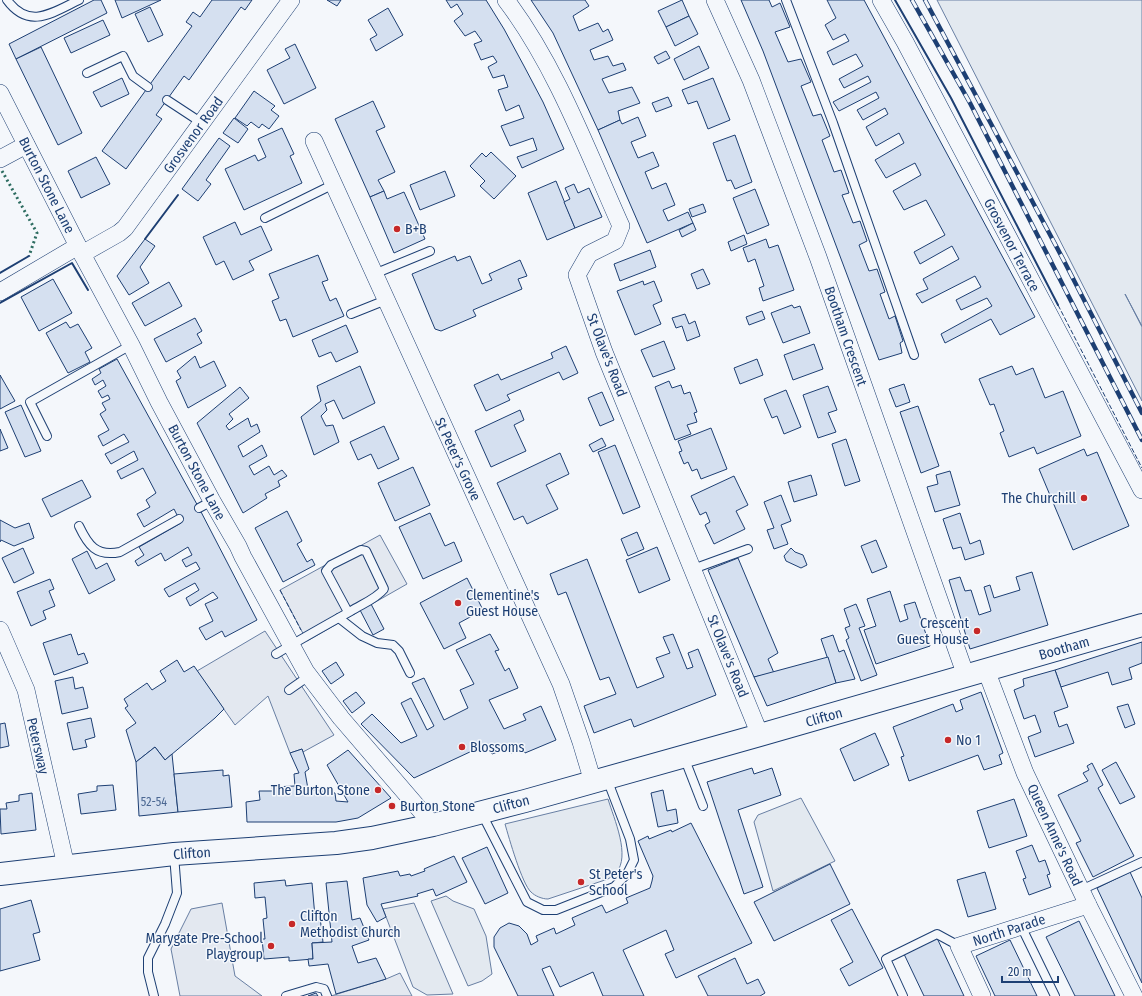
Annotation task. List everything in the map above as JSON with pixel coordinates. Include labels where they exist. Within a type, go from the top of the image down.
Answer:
[{"type":"main road","name":"Bootham","points":[[976,673],[1142,625]]},
{"type":"main road","name":"Clifton","points":[[0,874],[174,854],[336,843],[372,838],[433,825],[482,812],[976,673]]},
{"type":"street","name":"Grosvenor Road","points":[[0,292],[80,250],[119,234],[125,228],[291,0]]},
{"type":"street","name":"St Olave's Road","points":[[506,0],[524,23],[556,81],[621,226],[616,241],[589,254],[577,275],[604,352],[760,735]]},
{"type":"street","name":"Bootham Crescent","points":[[715,0],[751,80],[976,673]]},
{"type":"street","name":"Grosvenor Terrace","points":[[881,0],[905,42],[1142,490]]},
{"type":"street","name":"Burton Stone Lane","points":[[0,93],[80,250],[131,345],[159,402],[205,505],[238,546],[309,676],[341,718],[433,825]]},
{"type":"street","name":"St Peter's Grove","points":[[314,141],[561,684],[581,742],[599,780]]},
{"type":"street","points":[[0,159],[26,145]]},
{"type":"street","name":"Petersway","points":[[0,630],[26,690],[66,866]]},
{"type":"street","name":"Queen Anne's Road","points":[[976,673],[1088,905],[1134,996]]},
{"type":"street","name":"North Parade","points":[[982,996],[959,946],[1088,905]]},
{"type":"lane","points":[[7,0],[14,10],[25,16],[39,17],[52,14],[79,0]]},
{"type":"lane","points":[[786,0],[833,123],[914,355]]},
{"type":"lane","points":[[87,73],[123,56],[133,76],[148,87]]},
{"type":"lane","points":[[167,100],[202,123]]},
{"type":"lane","points":[[264,218],[334,184]]},
{"type":"lane","points":[[374,274],[430,251]]},
{"type":"lane","points":[[351,314],[386,300]]},
{"type":"lane","points":[[47,436],[30,402],[131,345]]},
{"type":"lane","points":[[79,526],[86,542],[97,551],[109,554],[120,552],[179,519]]},
{"type":"lane","points":[[693,569],[748,549]]},
{"type":"lane","points":[[276,654],[380,594],[384,589],[366,551],[361,550],[331,565],[326,571],[348,612]]},
{"type":"lane","points":[[339,618],[362,636],[377,643],[393,645],[399,651],[410,673]]},
{"type":"lane","points":[[289,690],[309,676]]},
{"type":"lane","points":[[684,756],[704,806]]},
{"type":"lane","points":[[482,812],[527,902],[543,910],[556,910],[614,887],[627,874],[634,860],[630,839],[599,780]]},
{"type":"lane","points":[[154,996],[148,972],[148,958],[165,924],[177,893],[174,854]]},
{"type":"lane","points":[[1081,890],[1142,862]]},
{"type":"lane","points":[[1021,926],[1055,996]]},
{"type":"lane","points":[[903,996],[886,960],[937,934],[959,946]]},
{"type":"lane","points":[[286,996],[316,986],[324,989],[327,996]]},
{"type":"shaded area","points":[[937,0],[1142,0],[1142,326],[1125,294],[1142,327],[1142,401]]},
{"type":"shaded area","points":[[380,535],[407,584],[307,641],[280,590]]},
{"type":"shaded area","points":[[265,631],[334,735],[303,752],[302,749],[290,753],[268,696],[235,725],[197,671]]},
{"type":"shaded area","points":[[801,798],[835,861],[773,891],[754,822],[758,815]]},
{"type":"shaded area","points":[[608,799],[622,847],[620,866],[616,873],[608,879],[548,899],[541,898],[531,892],[527,887],[520,871],[505,824]]},
{"type":"shaded area","points":[[446,896],[453,901],[474,909],[486,936],[492,974],[482,981],[468,986],[431,901]]},
{"type":"shaded area","points":[[222,903],[235,976],[262,996],[180,996],[171,949],[191,909]]},
{"type":"shaded area","points":[[414,903],[453,994],[427,995],[413,987],[383,909]]},
{"type":"shaded area","points":[[400,973],[412,996],[331,996],[386,979]]},
{"type":"building","points":[[94,0],[101,0],[107,13],[16,59],[9,44]]},
{"type":"building","points":[[115,0],[161,0],[122,18]]},
{"type":"building","points":[[212,0],[252,0],[245,10],[241,7],[189,80],[184,76],[156,115],[162,119],[126,169],[102,151],[192,26],[186,22],[193,12],[200,17]]},
{"type":"building","points":[[327,0],[341,0],[337,6]]},
{"type":"building","points":[[446,0],[486,0],[504,29],[543,102],[564,149],[522,168],[517,157],[537,150],[533,138],[510,146],[501,126],[524,118],[519,105],[506,111],[498,90],[508,87],[504,75],[493,78],[488,67],[497,62],[493,56],[481,60],[474,44],[482,41],[475,31],[465,36],[454,21],[463,14],[457,4],[451,8]]},
{"type":"building","points":[[531,0],[585,0],[589,6],[573,16],[579,31],[598,23],[603,32],[608,29],[613,40],[590,50],[594,60],[608,56],[613,66],[623,63],[626,70],[602,79],[609,93],[632,87],[640,103],[618,111],[620,120],[598,130],[553,33]]},
{"type":"building","points":[[682,0],[689,16],[666,27],[658,11]]},
{"type":"building","points":[[741,0],[769,0],[772,7],[780,3],[790,27],[775,32],[788,62],[801,59],[811,82],[801,86],[813,116],[821,114],[830,136],[822,140],[834,172],[841,170],[849,193],[842,195],[853,223],[860,221],[867,241],[859,245],[869,271],[877,269],[885,292],[880,294],[889,319],[895,316],[903,341],[900,343],[902,353],[879,360],[763,51]]},
{"type":"building","points":[[827,0],[864,0],[1035,317],[1000,335],[991,319],[945,343],[941,334],[992,306],[987,298],[961,310],[956,300],[981,287],[975,276],[922,303],[916,294],[928,289],[923,279],[959,259],[952,246],[920,264],[914,252],[945,235],[926,200],[904,210],[893,191],[921,175],[915,163],[886,178],[875,160],[904,143],[899,133],[876,146],[866,127],[888,114],[885,108],[863,120],[857,110],[879,98],[876,92],[839,111],[833,102],[871,82],[868,76],[844,88],[839,79],[863,66],[856,54],[833,65],[827,52],[849,41],[845,34],[833,40],[825,25],[836,18]]},
{"type":"building","points":[[150,7],[163,35],[148,42],[135,14]]},
{"type":"building","points":[[388,8],[403,35],[376,51],[370,39],[377,35],[368,20]]},
{"type":"building","points":[[689,16],[698,34],[675,46],[666,27]]},
{"type":"building","points":[[103,20],[110,35],[71,53],[64,38]]},
{"type":"building","points":[[295,44],[316,88],[284,104],[267,70],[290,58],[285,49]]},
{"type":"building","points":[[699,46],[709,68],[684,80],[674,59]]},
{"type":"building","points":[[41,47],[82,133],[58,145],[16,59]]},
{"type":"building","points":[[666,51],[670,58],[658,64],[654,57]]},
{"type":"building","points":[[122,78],[129,94],[101,107],[93,92]]},
{"type":"building","points":[[713,78],[730,120],[708,129],[697,101],[688,104],[682,90]]},
{"type":"building","points":[[254,91],[275,106],[271,110],[279,116],[269,129],[262,124],[259,128],[251,122],[247,126],[235,118]]},
{"type":"building","points":[[668,97],[672,106],[656,112],[652,103]]},
{"type":"building","points":[[373,101],[385,127],[376,131],[395,172],[378,180],[384,191],[370,197],[335,119]]},
{"type":"building","points":[[638,117],[646,136],[631,142],[638,158],[653,152],[659,166],[645,172],[652,189],[666,183],[675,205],[663,210],[668,221],[688,212],[693,223],[647,243],[598,130],[620,120],[622,124]]},
{"type":"building","points":[[234,118],[248,129],[238,143],[223,133]]},
{"type":"building","points":[[282,128],[294,154],[290,156],[302,183],[244,210],[225,169],[255,155],[258,161],[266,157],[258,139]]},
{"type":"building","points":[[735,135],[752,182],[735,189],[731,180],[727,181],[713,143]]},
{"type":"building","points":[[219,138],[230,146],[206,180],[211,184],[198,201],[182,189]]},
{"type":"building","points":[[491,152],[516,176],[494,199],[480,186],[485,181],[470,166],[482,153],[486,157]]},
{"type":"building","points":[[96,157],[110,184],[81,198],[68,171]]},
{"type":"building","points":[[445,171],[455,196],[420,210],[410,185]]},
{"type":"building","points":[[556,181],[575,228],[547,240],[528,193]]},
{"type":"building","points":[[574,184],[578,193],[589,188],[602,217],[575,228],[564,202],[570,199],[565,188]]},
{"type":"building","points":[[755,189],[769,225],[747,234],[733,198]]},
{"type":"building","points":[[384,191],[387,199],[404,192],[425,239],[394,253],[370,197]]},
{"type":"building","points":[[703,204],[706,212],[692,217],[689,209]]},
{"type":"building","points":[[235,222],[241,235],[261,226],[272,250],[249,261],[254,270],[233,280],[224,261],[216,265],[203,237]]},
{"type":"building","points":[[693,223],[696,230],[682,237],[679,230]]},
{"type":"building","points":[[744,235],[747,244],[731,251],[728,242]]},
{"type":"building","points":[[145,239],[155,246],[140,267],[149,283],[129,295],[117,276]]},
{"type":"building","points":[[766,239],[769,248],[778,245],[794,290],[763,301],[759,288],[764,286],[755,259],[748,262],[743,248]]},
{"type":"building","points":[[650,250],[656,267],[620,281],[614,264]]},
{"type":"building","points":[[318,255],[328,280],[322,282],[330,301],[336,298],[344,316],[293,337],[286,319],[280,321],[272,301],[279,298],[269,274]]},
{"type":"building","points":[[455,256],[457,261],[470,256],[482,284],[492,280],[489,274],[520,260],[527,276],[518,279],[522,289],[473,310],[476,316],[441,331],[435,329],[412,274]]},
{"type":"building","points":[[703,269],[710,284],[697,289],[691,274]]},
{"type":"building","points":[[53,279],[72,313],[39,331],[21,297]]},
{"type":"building","points":[[643,281],[644,285],[654,281],[662,301],[653,305],[661,324],[635,335],[617,291]]},
{"type":"building","points":[[169,282],[182,306],[145,326],[132,303]]},
{"type":"building","points":[[792,305],[794,308],[800,306],[810,333],[783,343],[771,313]]},
{"type":"building","points":[[762,311],[765,319],[749,325],[746,317]]},
{"type":"building","points":[[685,314],[689,324],[695,321],[700,336],[687,341],[682,326],[676,328],[672,318]]},
{"type":"building","points":[[195,318],[202,331],[197,334],[202,343],[166,362],[154,339]]},
{"type":"building","points":[[66,322],[70,328],[78,324],[92,348],[85,352],[90,362],[68,373],[46,333]]},
{"type":"building","points":[[346,325],[358,352],[336,362],[331,352],[319,357],[312,340]]},
{"type":"building","points":[[664,341],[675,369],[653,377],[641,350]]},
{"type":"building","points":[[814,344],[823,369],[793,380],[784,355]]},
{"type":"building","points":[[566,346],[578,373],[563,380],[559,372],[507,395],[510,400],[486,411],[474,385],[498,374],[501,380],[553,358],[551,353]]},
{"type":"building","points":[[195,356],[200,368],[214,361],[226,386],[188,408],[176,381],[181,378],[177,371]]},
{"type":"building","points":[[117,359],[199,508],[257,620],[225,637],[222,631],[206,640],[199,628],[213,621],[205,604],[218,598],[213,592],[190,606],[186,598],[199,590],[195,583],[169,597],[164,589],[200,569],[196,562],[186,567],[182,560],[192,555],[188,547],[165,561],[161,553],[138,566],[135,561],[144,555],[139,547],[181,523],[174,509],[144,527],[137,514],[150,507],[146,500],[156,493],[143,468],[121,479],[117,471],[138,460],[134,451],[111,464],[105,454],[129,442],[124,434],[103,446],[98,436],[109,430],[100,414],[106,410],[102,403],[110,399],[108,395],[102,398],[98,391],[106,386],[103,380],[95,385],[92,379],[101,373],[99,369]]},
{"type":"building","points":[[757,359],[763,375],[740,384],[734,368]]},
{"type":"building","points":[[360,366],[375,403],[343,419],[334,400],[325,404],[327,410],[321,416],[326,426],[333,425],[339,442],[314,455],[301,417],[321,401],[317,386]]},
{"type":"building","points":[[1012,366],[1016,375],[1033,368],[1045,398],[1063,391],[1081,436],[1037,454],[1034,447],[1009,457],[1000,433],[1004,431],[994,404],[990,405],[979,379]]},
{"type":"building","points":[[0,375],[15,401],[0,409]]},
{"type":"building","points":[[669,381],[672,388],[681,385],[684,394],[690,392],[697,412],[694,413],[697,422],[687,425],[691,434],[675,440],[655,387]]},
{"type":"building","points":[[904,384],[910,402],[896,407],[889,389]]},
{"type":"building","points":[[828,386],[837,410],[828,413],[836,432],[818,438],[803,395]]},
{"type":"building","points":[[240,387],[249,398],[229,414],[233,419],[226,426],[229,430],[248,418],[251,427],[257,424],[260,432],[238,446],[243,457],[262,445],[267,456],[249,466],[254,475],[269,466],[274,475],[282,470],[287,476],[278,481],[280,486],[265,494],[267,498],[243,513],[197,423]]},
{"type":"building","points":[[786,390],[801,427],[784,434],[777,416],[772,418],[764,399]]},
{"type":"building","points":[[602,392],[614,420],[600,426],[588,398]]},
{"type":"building","points":[[21,405],[41,451],[25,457],[5,412]]},
{"type":"building","points":[[918,406],[939,466],[921,473],[900,412]]},
{"type":"building","points":[[520,410],[524,420],[514,425],[526,451],[491,467],[475,431]]},
{"type":"building","points":[[384,426],[399,459],[378,469],[371,454],[358,460],[350,442]]},
{"type":"building","points":[[711,428],[727,469],[701,479],[697,469],[692,471],[688,462],[684,464],[679,452],[682,451],[678,441]]},
{"type":"building","points":[[0,429],[8,448],[0,451]]},
{"type":"building","points":[[602,438],[606,446],[593,452],[589,445]]},
{"type":"building","points":[[846,439],[860,481],[845,486],[832,444]]},
{"type":"building","points":[[615,445],[640,507],[623,514],[598,452]]},
{"type":"building","name":"The Churchill","points":[[1084,449],[1087,456],[1097,452],[1129,526],[1073,550],[1039,469]]},
{"type":"building","points":[[560,453],[569,474],[546,485],[558,509],[527,524],[523,516],[514,520],[497,483]]},
{"type":"building","points":[[413,467],[430,505],[395,521],[378,483]]},
{"type":"building","points":[[950,471],[960,505],[935,512],[927,487],[938,484],[936,475]]},
{"type":"building","points":[[811,475],[817,495],[794,502],[788,482]]},
{"type":"building","points":[[734,476],[748,505],[736,511],[745,529],[714,544],[705,525],[710,522],[706,512],[700,515],[691,496]]},
{"type":"building","points":[[82,480],[91,497],[51,517],[42,499]]},
{"type":"building","points":[[781,495],[791,521],[781,525],[788,544],[774,549],[767,530],[774,528],[764,502]]},
{"type":"building","points":[[287,511],[302,541],[297,544],[307,562],[312,559],[315,565],[283,582],[255,528]]},
{"type":"building","points":[[430,513],[445,546],[454,542],[462,561],[423,579],[399,527]]},
{"type":"building","points":[[960,513],[970,544],[980,540],[984,554],[965,560],[961,547],[953,549],[943,519]]},
{"type":"building","points":[[0,520],[15,528],[29,523],[34,538],[14,546],[1,540],[0,542]]},
{"type":"building","points":[[637,532],[644,549],[628,556],[621,539]]},
{"type":"building","points":[[876,540],[887,567],[872,573],[861,546]]},
{"type":"building","points":[[657,547],[670,580],[639,593],[626,560]]},
{"type":"building","points":[[23,548],[34,573],[14,583],[2,558]]},
{"type":"building","points":[[791,548],[795,552],[803,555],[807,565],[801,568],[786,561],[784,556]]},
{"type":"building","points":[[87,551],[96,569],[107,563],[115,580],[89,594],[72,559]]},
{"type":"building","points":[[738,558],[778,653],[768,659],[774,673],[754,677],[708,570]]},
{"type":"building","points":[[587,559],[637,688],[664,677],[656,658],[670,653],[663,637],[673,634],[687,669],[693,667],[688,653],[698,649],[716,695],[634,727],[631,719],[594,733],[584,706],[616,694],[609,677],[600,680],[566,592],[558,595],[550,574]]},
{"type":"building","points":[[1032,572],[1048,625],[970,649],[949,580],[960,577],[965,591],[971,590],[979,615],[991,611],[984,587],[990,585],[994,598],[1020,590],[1016,577]]},
{"type":"building","name":"Clementine's Guest House","points":[[467,578],[483,610],[459,623],[466,638],[444,649],[420,603]]},
{"type":"building","points":[[50,579],[54,589],[49,591],[55,606],[43,611],[46,619],[31,626],[17,592]]},
{"type":"building","points":[[890,591],[900,622],[908,619],[904,605],[915,602],[930,646],[876,664],[864,630],[876,626],[867,599]]},
{"type":"building","points":[[371,604],[384,629],[373,635],[360,610]]},
{"type":"building","points":[[856,604],[865,626],[859,628],[877,675],[861,681],[846,640],[849,638],[845,628],[850,626],[844,609]]},
{"type":"building","points":[[71,634],[78,655],[84,653],[88,663],[54,675],[43,643]]},
{"type":"building","points":[[490,634],[499,650],[495,651],[505,671],[509,668],[518,688],[489,700],[504,729],[526,720],[523,714],[541,706],[556,740],[525,753],[523,747],[511,753],[508,748],[492,754],[487,744],[414,778],[361,724],[372,714],[401,743],[417,736],[401,703],[411,698],[427,730],[434,726],[412,683],[424,678],[444,720],[468,708],[460,690],[474,684],[456,650]]},
{"type":"building","points":[[833,635],[839,652],[844,650],[855,679],[836,683],[821,639]]},
{"type":"building","points":[[1142,642],[1142,663],[1129,668],[1132,679],[1112,685],[1108,672],[1061,687],[1055,670]]},
{"type":"building","points":[[828,657],[836,683],[767,706],[754,677]]},
{"type":"building","points":[[177,660],[184,672],[194,666],[224,709],[165,760],[155,747],[136,762],[126,730],[136,723],[125,708],[128,706],[124,699],[147,683],[152,690],[166,681],[160,671]]},
{"type":"building","points":[[336,662],[344,675],[331,684],[322,671]]},
{"type":"building","points":[[1055,670],[1068,707],[1054,712],[1059,727],[1067,724],[1074,743],[1035,757],[1028,737],[1041,732],[1035,715],[1024,719],[1014,690],[1024,686],[1023,679]]},
{"type":"building","points":[[73,677],[75,689],[83,687],[88,708],[62,714],[55,681]]},
{"type":"building","points":[[356,692],[365,703],[352,713],[343,701]]},
{"type":"building","name":"No 1","points":[[981,692],[1003,753],[999,755],[1002,764],[984,770],[978,755],[909,781],[901,757],[904,756],[893,727],[953,704],[956,712],[963,709],[960,700]]},
{"type":"building","points":[[1128,704],[1135,724],[1125,728],[1117,707]]},
{"type":"building","points":[[91,718],[95,737],[85,740],[87,747],[73,750],[67,723]]},
{"type":"building","points":[[5,723],[9,746],[0,748],[0,724]]},
{"type":"building","points":[[875,733],[889,765],[854,781],[840,749]]},
{"type":"building","points":[[155,747],[165,760],[172,754],[178,812],[139,816],[136,762]]},
{"type":"building","points":[[302,749],[309,769],[305,772],[308,789],[335,793],[336,801],[348,802],[327,765],[348,750],[391,798],[358,818],[336,822],[247,822],[246,802],[260,800],[259,791],[273,791],[272,787],[295,786],[294,774],[299,773],[290,753]]},
{"type":"building","points":[[1116,762],[1135,797],[1120,804],[1102,770]]},
{"type":"building","points":[[1092,763],[1103,785],[1098,788],[1134,856],[1093,877],[1076,843],[1081,841],[1058,795],[1088,781],[1083,773],[1089,770],[1087,766]]},
{"type":"building","points":[[752,768],[754,774],[772,768],[781,795],[738,810],[763,887],[744,894],[707,782]]},
{"type":"building","points":[[223,770],[223,776],[229,775],[232,807],[178,812],[174,774]]},
{"type":"building","points":[[113,785],[116,810],[81,814],[78,794],[97,791],[97,786]]},
{"type":"building","points":[[663,790],[667,811],[676,809],[678,823],[658,827],[651,793]]},
{"type":"building","points":[[32,793],[36,830],[1,834],[0,809],[7,809],[6,803],[19,801],[19,795]]},
{"type":"building","points":[[1014,799],[1027,836],[989,848],[977,811]]},
{"type":"building","points":[[691,823],[752,943],[676,978],[665,954],[674,950],[666,930],[623,950],[644,996],[603,996],[593,972],[560,987],[550,966],[542,969],[554,996],[518,996],[494,947],[494,937],[500,928],[509,923],[519,926],[527,934],[531,945],[538,941],[536,936],[554,928],[556,934],[575,925],[572,918],[602,905],[606,913],[628,903],[626,898],[650,888],[653,876],[638,841],[648,836],[649,839],[671,830],[672,832]]},
{"type":"building","points":[[1032,845],[1039,862],[1045,860],[1050,874],[1047,875],[1051,887],[1029,895],[1023,879],[1026,878],[1016,851]]},
{"type":"building","points":[[487,847],[508,893],[485,904],[462,858]]},
{"type":"building","points":[[454,856],[467,882],[436,896],[433,889],[417,894],[418,896],[381,904],[386,917],[377,922],[367,905],[363,878],[398,871],[400,876],[410,874],[411,876],[425,871],[424,869]]},
{"type":"building","points":[[830,864],[850,904],[774,941],[754,902]]},
{"type":"building","points":[[985,872],[996,909],[968,917],[957,880]]},
{"type":"building","points":[[1130,872],[1142,898],[1142,983],[1097,888]]},
{"type":"building","name":"Clifton Methodist Church","points":[[285,880],[286,886],[312,883],[315,917],[320,917],[323,942],[312,943],[313,959],[289,961],[289,957],[264,959],[262,939],[265,939],[263,919],[267,918],[265,897],[255,898],[254,883]]},
{"type":"building","points":[[347,881],[352,920],[360,918],[369,940],[352,946],[358,963],[376,958],[386,979],[336,994],[328,964],[309,966],[308,959],[313,959],[312,943],[332,942],[326,883]]},
{"type":"building","points":[[31,900],[40,932],[33,934],[40,960],[0,971],[0,909]]},
{"type":"building","points":[[852,909],[883,968],[849,986],[840,969],[853,962],[831,920]]},
{"type":"building","points":[[1079,921],[1115,996],[1075,996],[1046,937]]},
{"type":"building","points":[[937,938],[964,996],[924,996],[904,954]]},
{"type":"building","points":[[1010,940],[1037,996],[995,996],[976,956]]},
{"type":"building","points":[[735,958],[747,984],[758,979],[765,993],[760,996],[708,996],[698,976]]},
{"type":"building","points":[[316,993],[318,996],[308,996]]},
{"type":"railway","points":[[912,0],[970,103],[1142,440]]},
{"type":"railway","points":[[925,0],[1063,259],[1142,413]]},
{"type":"hedge","points":[[2,171],[37,233],[29,256]]},
{"type":"fence","points":[[1058,305],[1142,468]]},
{"type":"fence","points":[[280,590],[301,630]]},
{"type":"wall","points":[[895,0],[951,98],[1058,305]]},
{"type":"wall","points":[[145,239],[178,195]]},
{"type":"wall","points":[[0,273],[29,256]]},
{"type":"wall","points":[[0,303],[72,263],[88,290]]},
{"type":"place","name":"B+B","points":[[397,229]]},
{"type":"place","name":"The Churchill","points":[[1084,498]]},
{"type":"place","name":"Clementine's Guest House","points":[[458,603]]},
{"type":"place","name":"Crescent Guest House","points":[[977,631]]},
{"type":"place","name":"No 1","points":[[948,740]]},
{"type":"place","name":"Blossoms","points":[[462,747]]},
{"type":"place","name":"The Burton Stone","points":[[378,790]]},
{"type":"place","name":"Burton Stone","points":[[392,806]]},
{"type":"place","name":"St Peter's School","points":[[581,882]]},
{"type":"place","name":"Clifton Methodist Church","points":[[292,924]]},
{"type":"place","name":"Marygate Pre-School Playgroup","points":[[271,946]]}]
